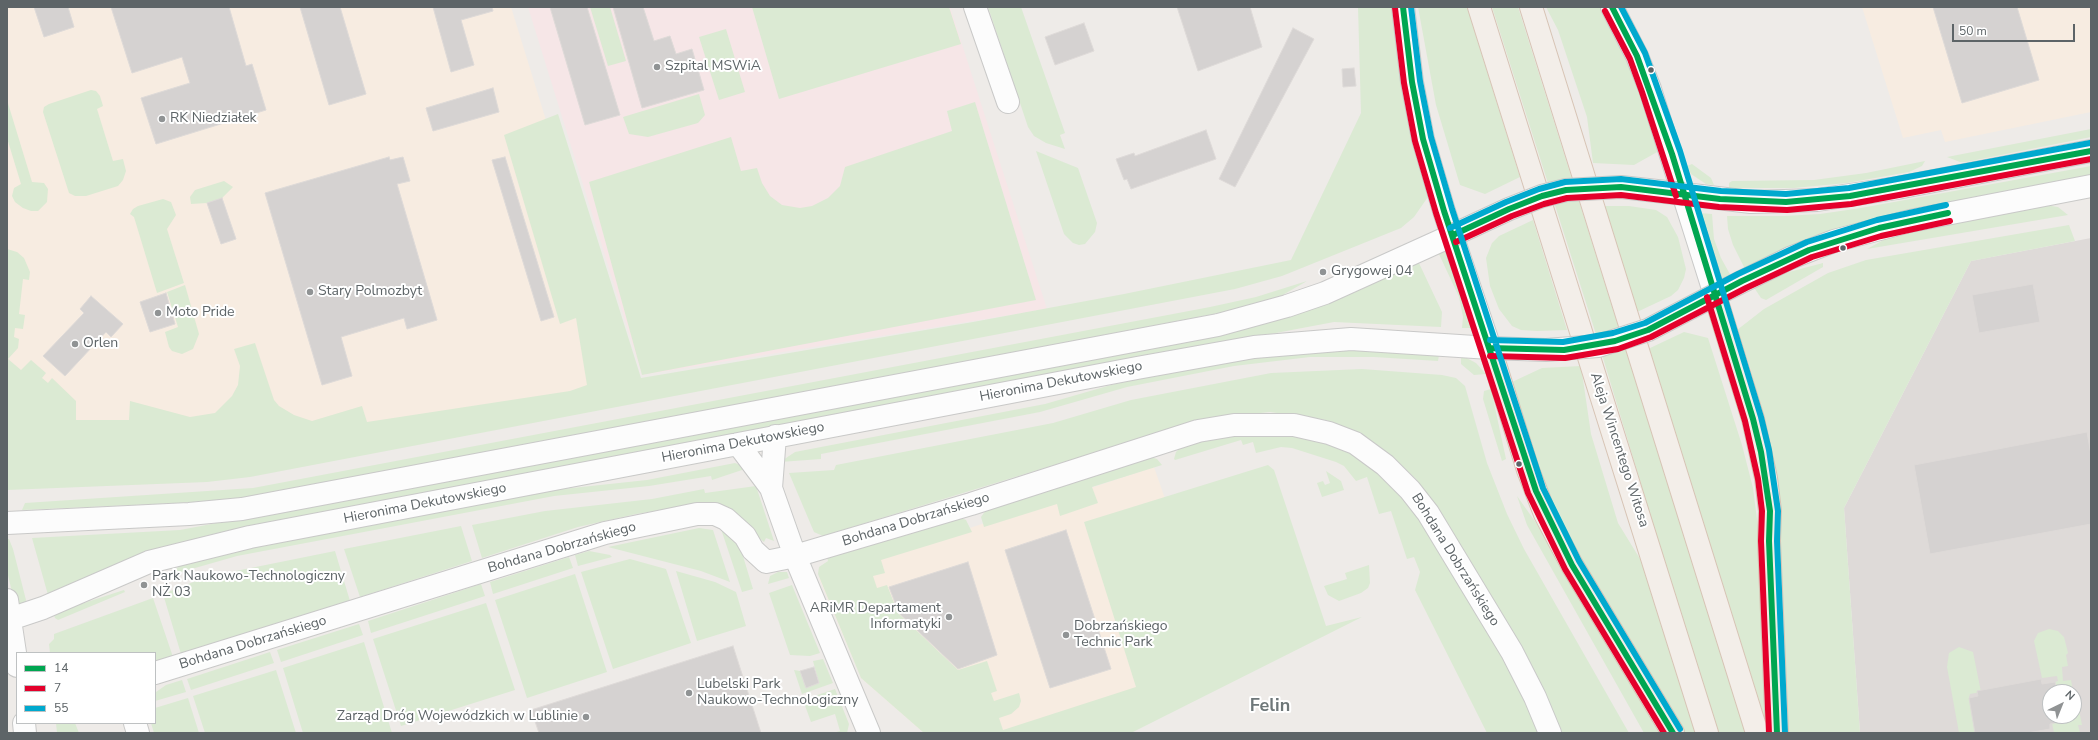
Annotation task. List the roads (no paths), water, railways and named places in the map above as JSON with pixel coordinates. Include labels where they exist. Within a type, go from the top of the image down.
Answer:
[{"type":"main road","name":"Aleja Wincentego Witosa","points":[[1479,7],[1707,733]]},
{"type":"main road","points":[[1531,7],[1757,733]]},
{"type":"main road","points":[[1715,295],[1753,420],[1766,478],[1770,511],[1769,541],[1777,733]]},
{"type":"main road","points":[[1490,348],[1528,470],[1545,514],[1572,566],[1673,733]]},
{"type":"street","points":[[976,7],[1008,102]]},
{"type":"street","points":[[1403,7],[1417,111],[1423,139],[1490,348]]},
{"type":"street","points":[[1612,7],[1637,56],[1650,89],[1715,295]]},
{"type":"street","name":"Hieronima Dekutowskiego","points":[[7,523],[189,514],[242,509],[1218,325],[1287,306],[1324,293],[1509,209],[1542,196],[1566,190],[1621,187],[1751,202],[1817,200],[1897,188],[2091,151]]},
{"type":"street","name":"Hieronima Dekutowskiego","points":[[8,613],[37,610],[149,562],[250,537],[775,436],[1254,347],[1351,339],[1490,348],[1558,350],[1598,346],[1648,330],[1770,267],[1809,250],[1879,228],[2091,186]]},
{"type":"street","name":"Bohdana Dobrzańskiego","points":[[156,673],[568,543],[605,533],[697,514],[715,514],[726,519],[745,536],[754,550],[766,562],[796,556],[971,504],[1198,431],[1234,425],[1301,426],[1329,433],[1355,443],[1385,465],[1410,490],[1428,513],[1512,652],[1535,697],[1550,733]]},
{"type":"street","points":[[771,488],[775,436]]},
{"type":"street","points":[[738,444],[771,488],[796,556],[869,733]]},
{"type":"street","points":[[8,613],[16,660]]},
{"type":"place","name":"Szpital MSWiA","points":[[657,67]]},
{"type":"place","name":"RK Niedziałek","points":[[162,119]]},
{"type":"place","name":"Grygowej 04","points":[[1323,272]]},
{"type":"place","name":"Stary Polmozbyt","points":[[310,292]]},
{"type":"place","name":"Moto Pride","points":[[158,313]]},
{"type":"place","name":"Orlen","points":[[75,344]]},
{"type":"place","name":"Park Naukowo-Technologiczny NŻ 03","points":[[144,585]]},
{"type":"place","name":"ARiMR Departament Informatyki","points":[[949,617]]},
{"type":"place","name":"Dobrzańskiego Technic Park","points":[[1066,635]]},
{"type":"place","name":"Lubelski Park Naukowo-Technologiczny","points":[[689,693]]},
{"type":"place","name":"Zarząd Dróg Wojewódzkich w Lublinie","points":[[586,717]]},
{"type":"district","name":"Felin","points":[[1270,707]]}]
